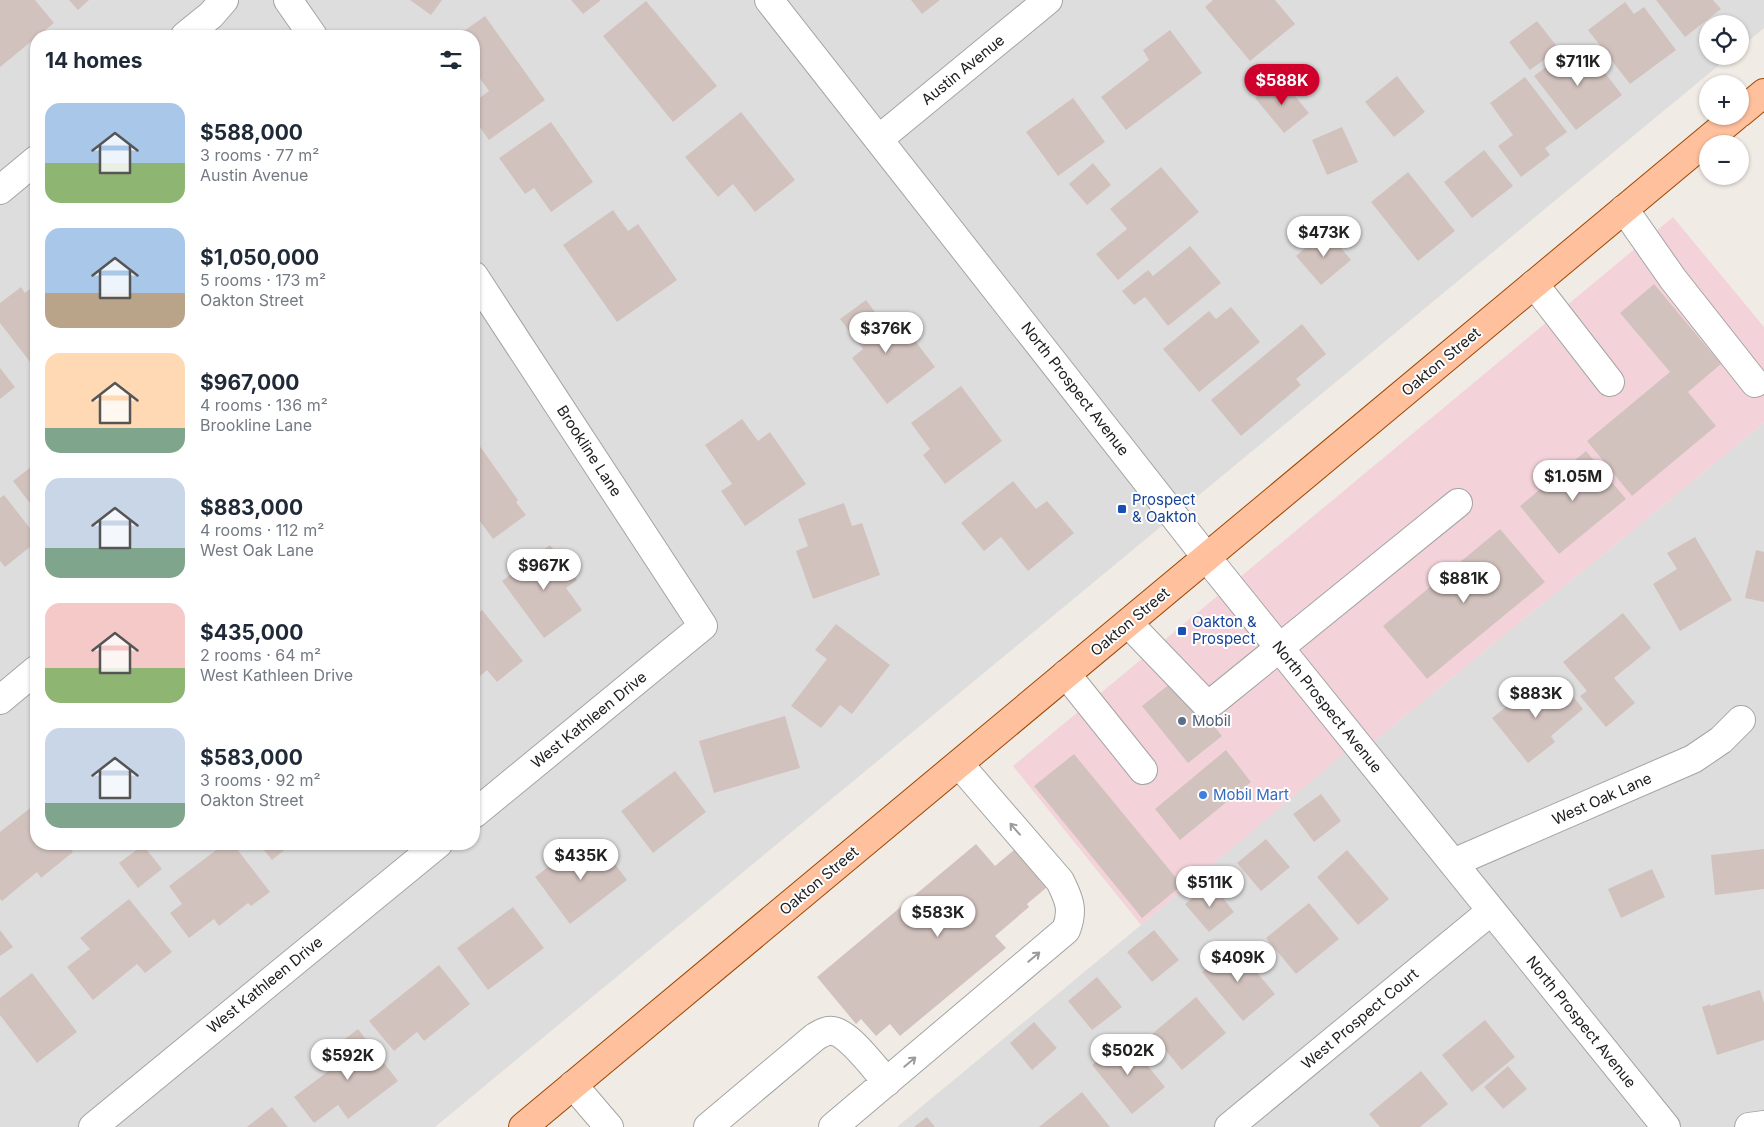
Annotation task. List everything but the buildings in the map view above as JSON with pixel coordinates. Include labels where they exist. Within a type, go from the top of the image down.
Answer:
[{"type":"main road","points":[[1749,104],[1764,92]]},
{"type":"main road","name":"Oakton Street","points":[[523,1127],[1725,125]]},
{"type":"street","points":[[192,30],[211,15],[224,0]]},
{"type":"street","points":[[288,0],[309,30]]},
{"type":"street","name":"North Prospect Avenue","points":[[769,0],[1207,558],[1666,1127]]},
{"type":"street","name":"Austin Avenue","points":[[879,139],[1048,0]]},
{"type":"street","points":[[0,190],[30,165]]},
{"type":"street","points":[[1624,210],[1673,278],[1754,383]]},
{"type":"street","points":[[1534,284],[1610,382]]},
{"type":"street","name":"Brookline Lane","points":[[480,297],[703,626]]},
{"type":"street","points":[[1128,623],[1205,703],[1214,701],[1458,502]]},
{"type":"street","name":"West Kathleen Drive","points":[[480,809],[703,626]]},
{"type":"street","points":[[1066,674],[1143,770]]},
{"type":"street","points":[[0,700],[30,675]]},
{"type":"street","name":"West Oak Lane","points":[[1453,863],[1693,759],[1721,740],[1741,720]]},
{"type":"street","points":[[833,1127],[1066,930],[1071,918],[1068,898],[1060,881],[959,764]]},
{"type":"street","name":"West Kathleen Drive","points":[[93,1127],[431,850]]},
{"type":"street","name":"West Prospect Court","points":[[1229,1127],[1491,911]]},
{"type":"street","points":[[708,1127],[815,1037],[825,1031],[834,1031],[844,1036],[887,1082]]},
{"type":"street","points":[[574,1085],[608,1127]]},
{"type":"street","points":[[1749,1127],[1764,1125]]},
{"type":"shaded area","points":[[0,0],[1764,0],[1764,28],[1749,40],[1749,15],[1699,15],[1699,65],[1719,65],[1707,75],[1699,75],[1699,82],[435,1127],[0,1127]]},
{"type":"shaded area","points":[[1673,217],[1764,327],[1764,423],[1361,752],[1354,745],[1141,925],[1013,766]]},
{"type":"shaded area","points":[[1764,423],[1764,1127],[897,1127],[1141,925],[1354,744],[1361,752]]},
{"type":"place","name":"Prospect & Oakton","points":[[1122,509]]},
{"type":"place","name":"Oakton & Prospect","points":[[1182,631]]},
{"type":"place","name":"Mobil","points":[[1182,721]]},
{"type":"place","name":"Mobil Mart","points":[[1203,795]]}]
